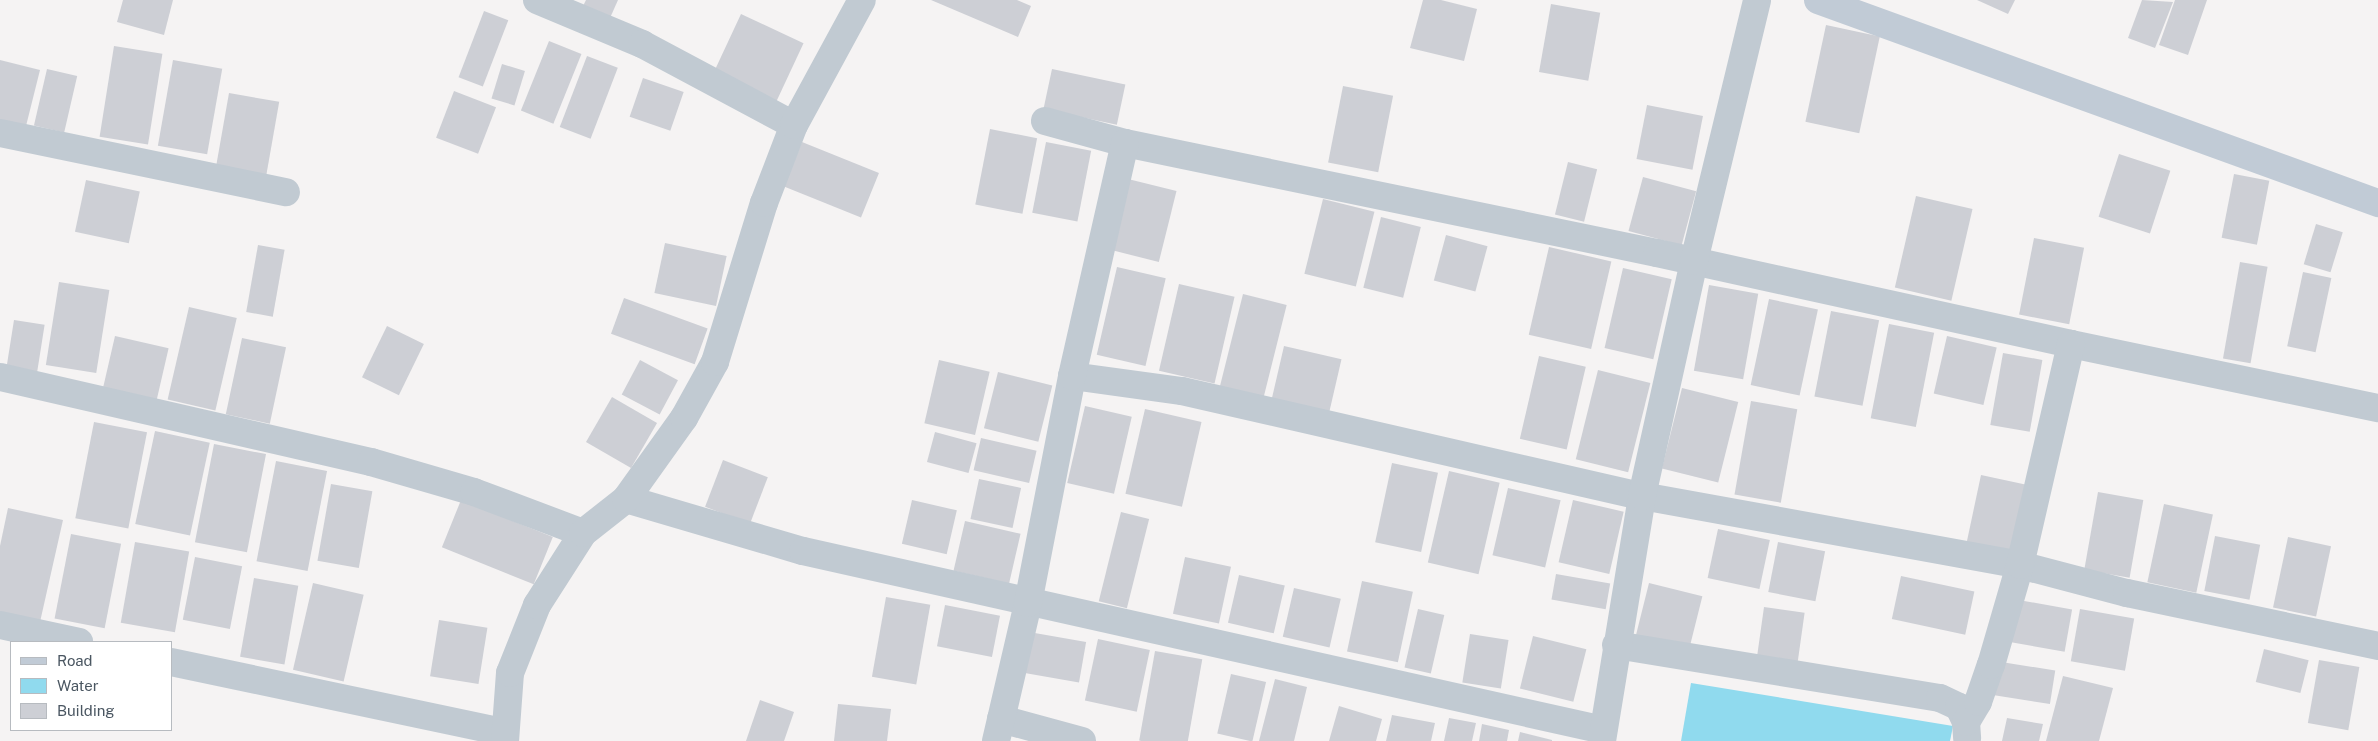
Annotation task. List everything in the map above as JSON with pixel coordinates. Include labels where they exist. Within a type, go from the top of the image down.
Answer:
[{"type":"street","points":[[537,0],[642,44],[794,126]]},
{"type":"street","points":[[172,662],[504,737],[510,673],[536,605],[584,533],[626,499],[684,418],[715,362],[764,203],[794,126],[862,0]]},
{"type":"street","points":[[626,499],[803,551],[1602,735],[1642,496],[1694,261],[1757,0]]},
{"type":"street","points":[[1818,0],[2378,204]]},
{"type":"street","points":[[1045,121],[1125,143],[1694,261],[2071,344],[2378,408]]},
{"type":"street","points":[[0,133],[286,192]]},
{"type":"street","points":[[1082,741],[999,730],[1028,603],[1072,376],[1125,143]]},
{"type":"street","points":[[1967,731],[1987,674],[2020,565],[2071,344]]},
{"type":"street","points":[[1072,376],[1182,391],[1642,496],[2020,565],[2127,593],[2378,646]]},
{"type":"street","points":[[0,377],[371,462],[474,492],[584,533]]},
{"type":"street","points":[[0,625],[75,641]]},
{"type":"street","points":[[1616,645],[1940,698],[1959,707],[1967,731]]},
{"type":"water","points":[[1691,683],[1953,726],[1950,741],[1681,741]]},
{"type":"building","points":[[123,0],[173,0],[164,35],[117,22]]},
{"type":"building","points":[[586,0],[618,0],[610,18],[583,6]]},
{"type":"building","points":[[931,0],[1017,0],[1031,6],[1018,37]]},
{"type":"building","points":[[1423,0],[1441,0],[1477,9],[1464,61],[1410,48]]},
{"type":"building","points":[[1977,0],[2015,0],[2008,14]]},
{"type":"building","points":[[2142,0],[2173,2],[2155,48],[2128,38]]},
{"type":"building","points":[[2175,0],[2207,0],[2188,55],[2159,45]]},
{"type":"building","points":[[1551,4],[1600,13],[1588,81],[1539,72]]},
{"type":"building","points":[[484,11],[508,20],[483,87],[459,77]]},
{"type":"building","points":[[741,14],[804,43],[776,101],[714,72]]},
{"type":"building","points":[[1826,25],[1880,36],[1859,133],[1805,122]]},
{"type":"building","points":[[549,41],[581,54],[553,124],[521,111]]},
{"type":"building","points":[[114,46],[162,54],[148,145],[100,137]]},
{"type":"building","points":[[587,56],[618,68],[591,139],[560,127]]},
{"type":"building","points":[[0,60],[40,70],[26,126],[0,120]]},
{"type":"building","points":[[173,60],[222,69],[207,154],[158,146]]},
{"type":"building","points":[[502,64],[525,71],[514,105],[491,98]]},
{"type":"building","points":[[47,69],[77,76],[64,132],[34,126]]},
{"type":"building","points":[[1052,69],[1125,85],[1117,125],[1043,109]]},
{"type":"building","points":[[643,78],[684,92],[670,131],[630,117]]},
{"type":"building","points":[[1343,86],[1393,96],[1378,172],[1328,163]]},
{"type":"building","points":[[454,91],[496,107],[478,154],[436,138]]},
{"type":"building","points":[[229,93],[279,102],[266,175],[216,166]]},
{"type":"building","points":[[1647,105],[1703,116],[1692,170],[1637,159]]},
{"type":"building","points":[[990,129],[1037,138],[1022,214],[975,205]]},
{"type":"building","points":[[802,142],[879,173],[861,218],[784,187]]},
{"type":"building","points":[[1046,142],[1091,151],[1077,221],[1032,213]]},
{"type":"building","points":[[2119,154],[2170,171],[2150,233],[2099,217]]},
{"type":"building","points":[[1568,162],[1597,169],[1584,222],[1555,214]]},
{"type":"building","points":[[2234,174],[2269,181],[2257,245],[2222,238]]},
{"type":"building","points":[[1643,177],[1696,191],[1682,245],[1629,231]]},
{"type":"building","points":[[1128,179],[1177,191],[1159,262],[1110,250]]},
{"type":"building","points":[[86,180],[140,191],[129,243],[75,232]]},
{"type":"building","points":[[1916,196],[1973,209],[1951,301],[1895,288]]},
{"type":"building","points":[[1323,199],[1374,212],[1356,287],[1304,274]]},
{"type":"building","points":[[1381,217],[1421,227],[1403,298],[1363,288]]},
{"type":"building","points":[[2316,224],[2343,232],[2330,272],[2304,264]]},
{"type":"building","points":[[1446,235],[1488,246],[1475,292],[1434,280]]},
{"type":"building","points":[[2034,238],[2084,248],[2069,324],[2019,315]]},
{"type":"building","points":[[665,243],[727,256],[716,306],[654,293]]},
{"type":"building","points":[[258,245],[285,250],[273,317],[246,312]]},
{"type":"building","points":[[1549,247],[1611,261],[1591,349],[1529,335]]},
{"type":"building","points":[[2240,262],[2268,267],[2251,363],[2223,359]]},
{"type":"building","points":[[1117,267],[1166,278],[1145,366],[1097,355]]},
{"type":"building","points":[[1623,268],[1672,279],[1653,359],[1605,348]]},
{"type":"building","points":[[2303,272],[2331,278],[2316,352],[2287,346]]},
{"type":"building","points":[[59,282],[109,290],[96,373],[46,365]]},
{"type":"building","points":[[1179,284],[1235,297],[1215,384],[1159,371]]},
{"type":"building","points":[[1709,285],[1758,294],[1743,379],[1694,371]]},
{"type":"building","points":[[1243,294],[1287,305],[1263,400],[1219,389]]},
{"type":"building","points":[[624,298],[708,328],[695,364],[611,334]]},
{"type":"building","points":[[1769,299],[1818,309],[1800,395],[1751,385]]},
{"type":"building","points":[[189,307],[237,318],[215,411],[168,400]]},
{"type":"building","points":[[1831,311],[1879,320],[1862,406],[1814,396]]},
{"type":"building","points":[[14,320],[45,325],[37,373],[6,368]]},
{"type":"building","points":[[1889,324],[1934,333],[1916,427],[1871,418]]},
{"type":"building","points":[[387,326],[424,344],[399,395],[362,377]]},
{"type":"building","points":[[115,336],[169,348],[157,400],[103,388]]},
{"type":"building","points":[[1947,336],[1997,347],[1983,405],[1934,393]]},
{"type":"building","points":[[242,338],[286,347],[270,424],[226,414]]},
{"type":"building","points":[[1284,346],[1341,359],[1329,415],[1271,402]]},
{"type":"building","points":[[2003,353],[2042,360],[2030,432],[1990,425]]},
{"type":"building","points":[[1539,356],[1586,367],[1567,450],[1520,439]]},
{"type":"building","points":[[640,360],[678,380],[660,415],[622,394]]},
{"type":"building","points":[[939,360],[990,372],[975,435],[924,423]]},
{"type":"building","points":[[1598,370],[1650,383],[1628,472],[1576,459]]},
{"type":"building","points":[[998,372],[1052,386],[1038,442],[984,428]]},
{"type":"building","points":[[1682,388],[1738,402],[1718,483],[1662,469]]},
{"type":"building","points":[[612,397],[657,423],[631,468],[586,442]]},
{"type":"building","points":[[1751,401],[1797,409],[1781,503],[1735,495]]},
{"type":"building","points":[[1085,406],[1132,417],[1114,494],[1067,483]]},
{"type":"building","points":[[1145,409],[1202,422],[1182,507],[1125,494]]},
{"type":"building","points":[[94,422],[147,432],[128,529],[75,518]]},
{"type":"building","points":[[155,431],[210,443],[190,536],[135,524]]},
{"type":"building","points":[[935,432],[977,443],[969,473],[927,462]]},
{"type":"building","points":[[981,438],[1037,451],[1029,483],[974,470]]},
{"type":"building","points":[[214,444],[266,454],[247,552],[195,542]]},
{"type":"building","points":[[723,460],[768,477],[750,524],[705,507]]},
{"type":"building","points":[[276,461],[327,471],[308,571],[257,561]]},
{"type":"building","points":[[1392,463],[1438,473],[1421,552],[1375,542]]},
{"type":"building","points":[[1449,471],[1500,483],[1479,574],[1428,563]]},
{"type":"building","points":[[1981,475],[2030,485],[2015,556],[1966,545]]},
{"type":"building","points":[[979,479],[1021,488],[1013,528],[970,519]]},
{"type":"building","points":[[331,484],[372,491],[359,568],[317,561]]},
{"type":"building","points":[[1508,488],[1561,500],[1545,567],[1492,555]]},
{"type":"building","points":[[2098,492],[2143,500],[2130,578],[2084,570]]},
{"type":"building","points":[[461,500],[553,537],[534,584],[442,547]]},
{"type":"building","points":[[912,500],[957,510],[947,554],[902,544]]},
{"type":"building","points":[[1573,500],[1624,512],[1609,574],[1559,562]]},
{"type":"building","points":[[2164,504],[2213,514],[2196,593],[2147,582]]},
{"type":"building","points":[[8,508],[63,520],[40,622],[0,613],[0,546]]},
{"type":"building","points":[[1121,512],[1149,519],[1127,608],[1099,601]]},
{"type":"building","points":[[965,521],[1021,534],[1009,584],[954,571]]},
{"type":"building","points":[[1718,529],[1770,540],[1759,589],[1708,578]]},
{"type":"building","points":[[71,534],[121,544],[105,628],[55,618]]},
{"type":"building","points":[[2215,536],[2260,545],[2249,600],[2204,591]]},
{"type":"building","points":[[2288,537],[2331,546],[2316,617],[2273,607]]},
{"type":"building","points":[[135,542],[189,552],[175,632],[121,623]]},
{"type":"building","points":[[1778,542],[1825,551],[1815,601],[1768,592]]},
{"type":"building","points":[[195,557],[242,566],[230,629],[183,620]]},
{"type":"building","points":[[1185,557],[1231,567],[1219,624],[1173,614]]},
{"type":"building","points":[[1556,574],[1610,584],[1606,609],[1551,600]]},
{"type":"building","points":[[1239,575],[1285,586],[1274,633],[1228,623]]},
{"type":"building","points":[[1901,576],[1974,592],[1965,635],[1892,619]]},
{"type":"building","points":[[254,578],[298,586],[284,665],[240,657]]},
{"type":"building","points":[[1362,581],[1413,592],[1398,662],[1347,651]]},
{"type":"building","points":[[313,583],[364,595],[344,681],[293,670]]},
{"type":"building","points":[[1649,583],[1702,596],[1688,653],[1635,639]]},
{"type":"building","points":[[1294,588],[1341,599],[1330,648],[1283,637]]},
{"type":"building","points":[[886,597],[930,605],[916,685],[872,677]]},
{"type":"building","points":[[2013,599],[2072,609],[2065,652],[2006,641]]},
{"type":"building","points":[[945,605],[1000,616],[992,657],[937,646]]},
{"type":"building","points":[[1764,607],[1805,613],[1797,669],[1756,663]]},
{"type":"building","points":[[1418,609],[1444,615],[1431,674],[1405,667]]},
{"type":"building","points":[[2080,609],[2134,619],[2125,671],[2071,661]]},
{"type":"building","points":[[439,620],[487,628],[478,684],[430,676]]},
{"type":"building","points":[[1029,632],[1086,642],[1079,682],[1022,672]]},
{"type":"building","points":[[1470,634],[1509,640],[1501,688],[1462,682]]},
{"type":"building","points":[[1533,636],[1586,649],[1573,702],[1520,688]]},
{"type":"building","points":[[1098,639],[1150,650],[1137,712],[1085,701]]},
{"type":"building","points":[[2264,649],[2309,660],[2300,693],[2256,682]]},
{"type":"building","points":[[1155,651],[1202,659],[1188,741],[1139,741]]},
{"type":"building","points":[[2319,660],[2359,667],[2348,730],[2308,723]]},
{"type":"building","points":[[1995,661],[2055,671],[2050,704],[1990,695]]},
{"type":"building","points":[[1231,674],[1266,682],[1252,741],[1217,733]]},
{"type":"building","points":[[2063,676],[2113,688],[2099,741],[2046,741]]},
{"type":"building","points":[[1275,679],[1307,687],[1294,741],[1259,741]]},
{"type":"building","points":[[760,700],[794,712],[784,741],[746,741]]},
{"type":"building","points":[[838,704],[891,709],[887,741],[834,741]]},
{"type":"building","points":[[1339,706],[1382,719],[1376,741],[1329,741]]},
{"type":"building","points":[[1392,715],[1435,723],[1431,741],[1386,741]]},
{"type":"building","points":[[1449,718],[1476,723],[1472,741],[1444,741]]},
{"type":"building","points":[[2007,718],[2043,724],[2039,741],[2002,741]]},
{"type":"building","points":[[1482,724],[1509,730],[1507,741],[1479,741]]},
{"type":"building","points":[[1520,732],[1552,740],[1552,741],[1518,741]]}]
